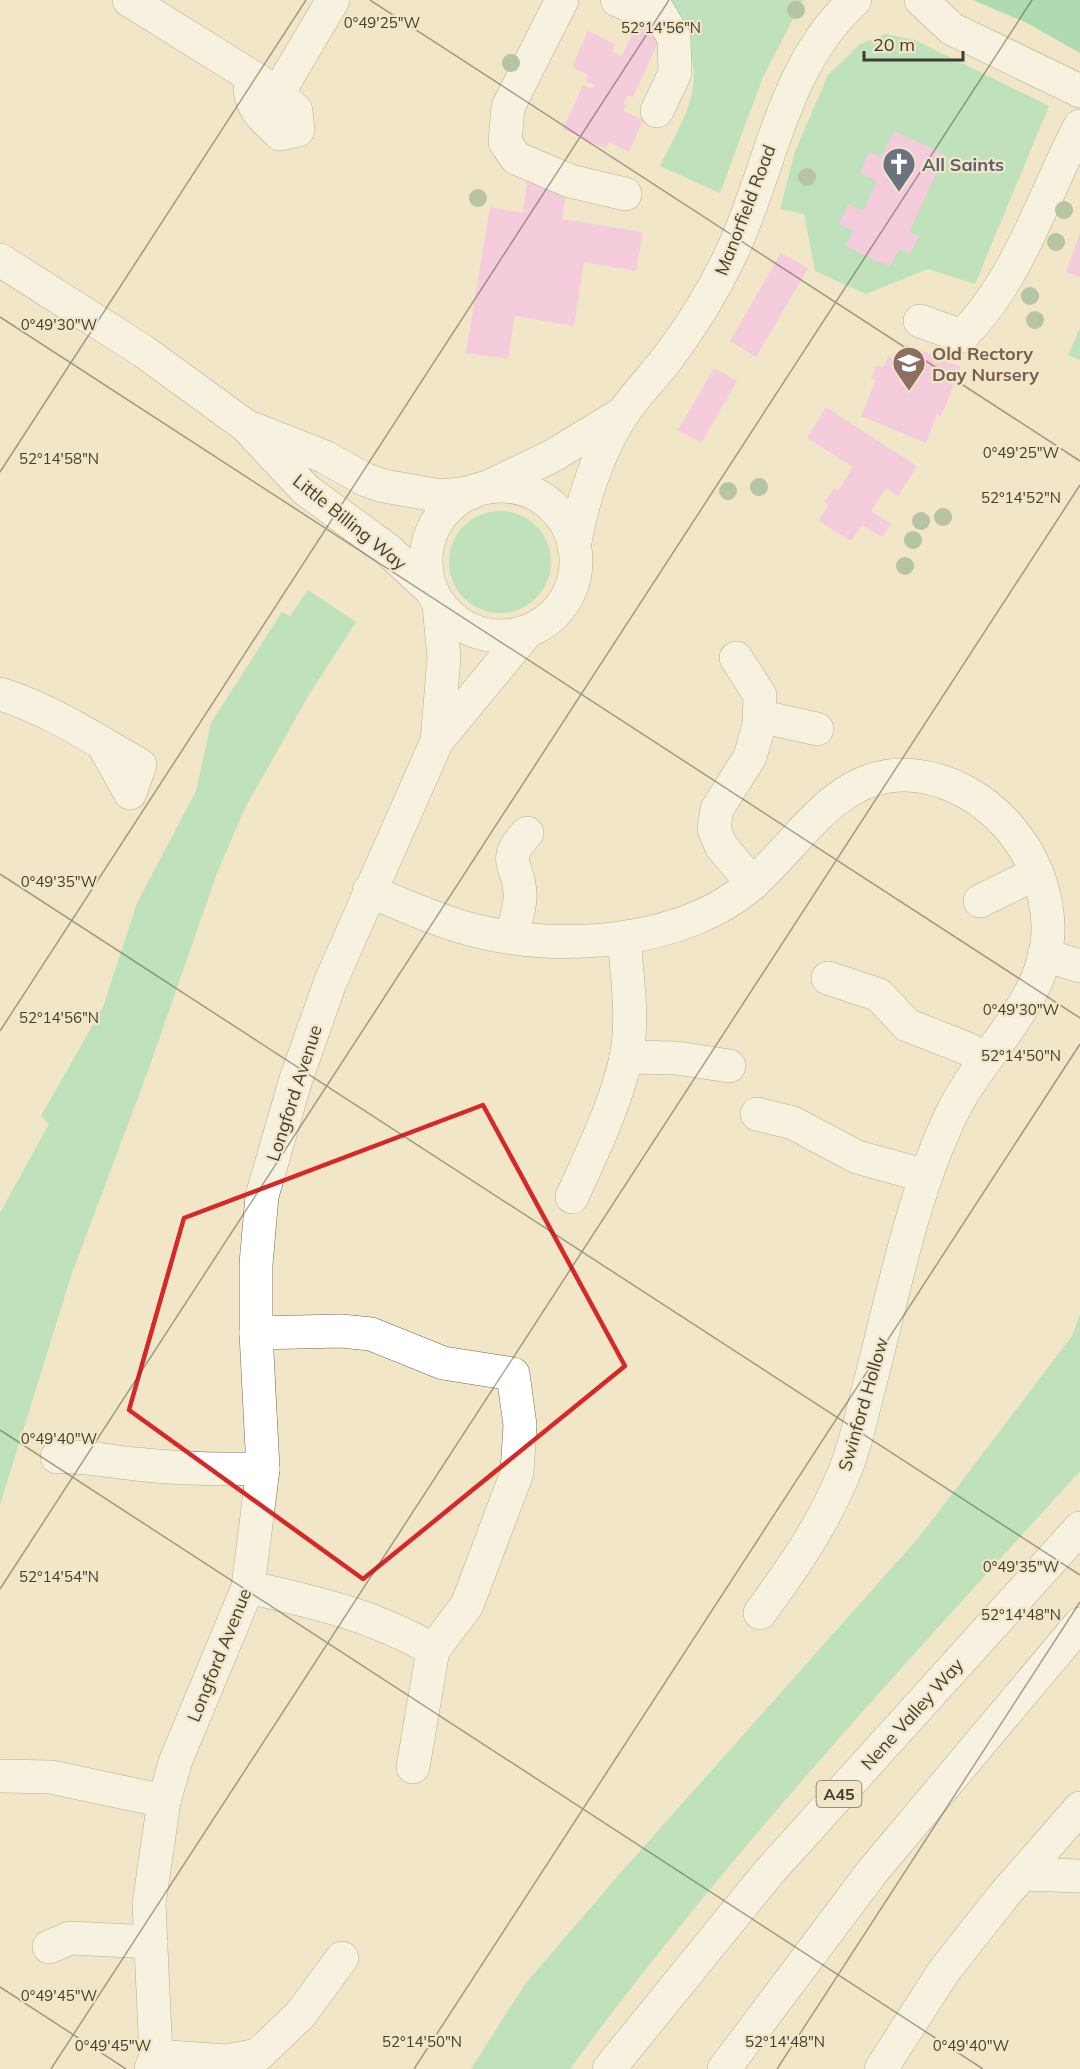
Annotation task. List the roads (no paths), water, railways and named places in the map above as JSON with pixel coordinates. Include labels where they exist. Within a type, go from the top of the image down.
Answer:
[{"type":"main road","points":[[129,0],[264,85],[333,0]]},
{"type":"main road","points":[[562,0],[508,107],[505,141],[516,158],[570,181],[625,194]]},
{"type":"main road","points":[[617,0],[633,7],[653,4],[674,38],[675,73],[657,111]]},
{"type":"main road","name":"Manorfield Road","points":[[574,547],[578,523],[590,482],[623,413],[704,307],[731,253],[791,93],[813,52],[855,0]]},
{"type":"main road","points":[[921,0],[952,29],[1080,91]]},
{"type":"main road","points":[[920,321],[962,336],[982,316],[1000,289],[1080,126]]},
{"type":"main road","name":"Little Billing Way","points":[[0,260],[143,351],[246,426],[306,490],[388,550],[435,597],[456,622],[479,633],[503,637],[527,632],[546,621],[561,607],[573,578],[574,547],[566,525],[552,506],[532,493],[510,487],[441,496],[384,486],[366,480],[325,456],[246,426]]},
{"type":"main road","name":"Manorfield Road","points":[[478,490],[554,455],[623,413]]},
{"type":"main road","name":"Little Billing Way","points":[[435,597],[425,567],[427,544],[436,523],[451,505],[478,490]]},
{"type":"main road","name":"Longford Avenue","points":[[435,597],[444,658],[437,741]]},
{"type":"main road","name":"Longford Avenue","points":[[154,2062],[149,1904],[164,1801],[176,1760],[248,1587],[263,1469],[256,1333],[256,1264],[262,1196],[296,1079],[323,1004],[369,891],[437,741],[527,632]]},
{"type":"main road","points":[[735,658],[760,695],[759,725],[750,757],[717,809],[714,829],[721,846],[753,884]]},
{"type":"main road","points":[[0,694],[47,712],[103,744]]},
{"type":"main road","points":[[759,725],[772,719],[817,729]]},
{"type":"main road","name":"Swinford Hollow","points":[[369,891],[464,927],[512,937],[566,942],[624,938],[704,916],[753,884],[802,830],[838,796],[876,778],[898,775],[945,782],[970,795],[1020,838],[1033,859],[1047,905],[1048,930],[1044,956],[1036,981],[1021,1010],[984,1059],[952,1112],[926,1176],[843,1478],[807,1549],[760,1613]]},
{"type":"main road","points":[[512,937],[520,899],[519,879],[512,862],[513,848],[526,833]]},
{"type":"main road","points":[[980,901],[1037,873]]},
{"type":"main road","points":[[572,1197],[609,1116],[626,1057],[629,996],[624,938]]},
{"type":"main road","points":[[1044,956],[1080,966]]},
{"type":"main road","points":[[828,978],[879,995],[907,1024],[968,1049],[984,1059]]},
{"type":"main road","points":[[626,1057],[677,1058],[729,1066]]},
{"type":"main road","points":[[757,1114],[794,1123],[857,1157],[926,1176]]},
{"type":"main road","points":[[256,1333],[341,1330],[371,1334],[443,1363],[513,1374],[520,1425],[517,1473],[467,1605],[442,1637],[413,1767]]},
{"type":"main road","points":[[57,1457],[80,1455],[136,1464],[263,1469]]},
{"type":"main road","name":"Nene Valley Way","points":[[609,2069],[769,1872],[1080,1528]]},
{"type":"main road","points":[[248,1587],[352,1612],[403,1632],[442,1637]]},
{"type":"main road","points":[[724,2069],[872,1872],[1080,1624]]},
{"type":"main road","points":[[0,1776],[51,1777],[164,1801]]},
{"type":"main road","points":[[881,2069],[944,1971],[1022,1874],[1080,1808]]},
{"type":"main road","points":[[1022,1874],[1080,1876]]},
{"type":"main road","points":[[49,1947],[70,1938],[151,1942]]},
{"type":"main road","points":[[154,2062],[263,2062],[342,1958]]},
{"type":"place","name":"All Saints","points":[[899,193]]},
{"type":"place","name":"Old Rectory Day Nursery","points":[[909,392]]}]
